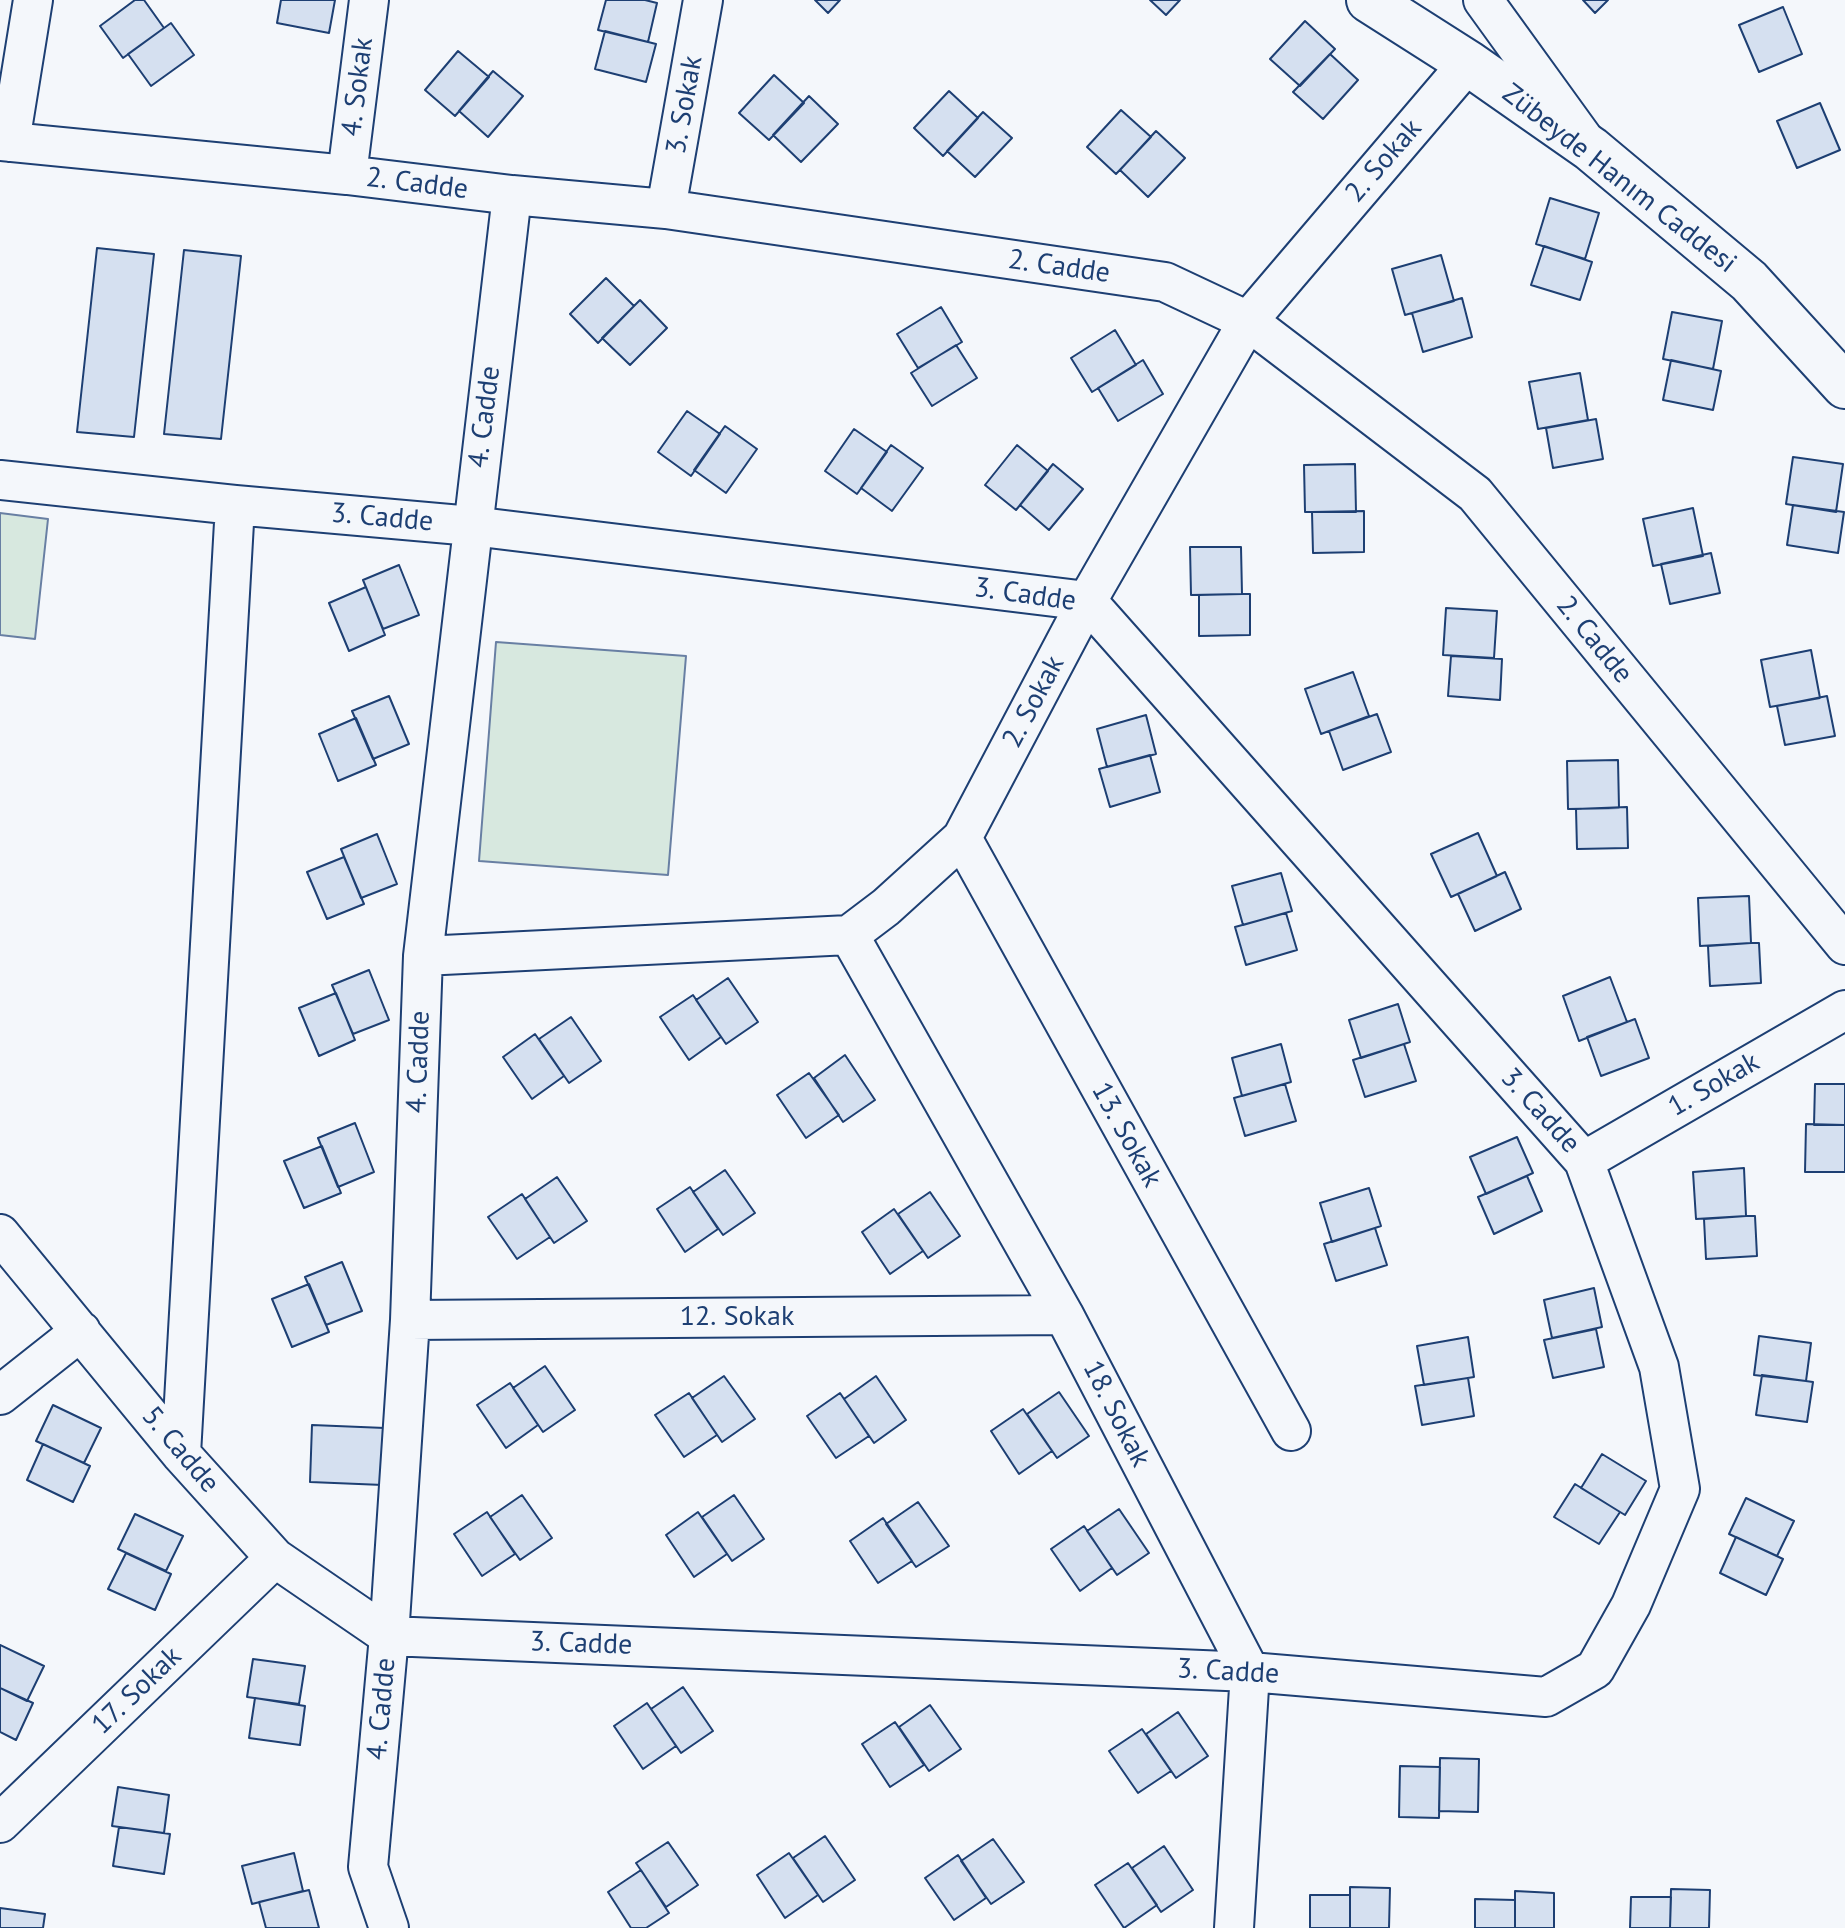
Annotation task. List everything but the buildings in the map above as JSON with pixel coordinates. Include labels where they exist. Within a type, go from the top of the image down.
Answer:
[{"type":"main road","name":"Zübeyde Hanım Caddesi","points":[[1369,0],[1468,63],[1591,149],[1749,281],[1845,386]]},
{"type":"street","points":[[5,141],[33,0]]},
{"type":"street","name":"4. Sokak","points":[[347,175],[369,0]]},
{"type":"street","name":"3. Sokak","points":[[666,209],[703,0]]},
{"type":"street","points":[[1483,0],[1591,149]]},
{"type":"street","name":"2. Sokak","points":[[849,935],[886,907],[962,838],[1087,601],[1248,321],[1468,63]]},
{"type":"street","name":"2. Cadde","points":[[5,141],[666,209],[1165,282],[1248,321],[1475,494],[1845,945]]},
{"type":"street","name":"4. Cadde","points":[[389,1928],[368,1867],[389,1636],[410,1320],[423,956],[512,195]]},
{"type":"street","name":"3. Cadde","points":[[0,480],[472,526],[1087,601],[1584,1161],[1659,1367],[1680,1489],[1631,1605],[1595,1669],[1546,1697],[1250,1672],[389,1636]]},
{"type":"street","points":[[181,1454],[235,505]]},
{"type":"street","name":"13. Sokak","points":[[962,838],[1291,1431]]},
{"type":"street","points":[[423,956],[849,935]]},
{"type":"street","name":"18. Sokak","points":[[849,935],[1064,1315],[1250,1672]]},
{"type":"street","name":"1. Sokak","points":[[1584,1161],[1845,1010]]},
{"type":"street","name":"5. Cadde","points":[[0,1234],[181,1454],[275,1558],[389,1636]]},
{"type":"street","name":"12. Sokak","points":[[410,1320],[1064,1315]]},
{"type":"street","points":[[0,1395],[81,1331]]},
{"type":"street","name":"17. Sokak","points":[[0,1823],[275,1558]]},
{"type":"street","points":[[1234,1928],[1250,1672]]},
{"type":"shaded area","points":[[0,513],[48,519],[35,639],[0,635]]},
{"type":"shaded area","points":[[496,642],[686,656],[668,875],[479,861]]}]
